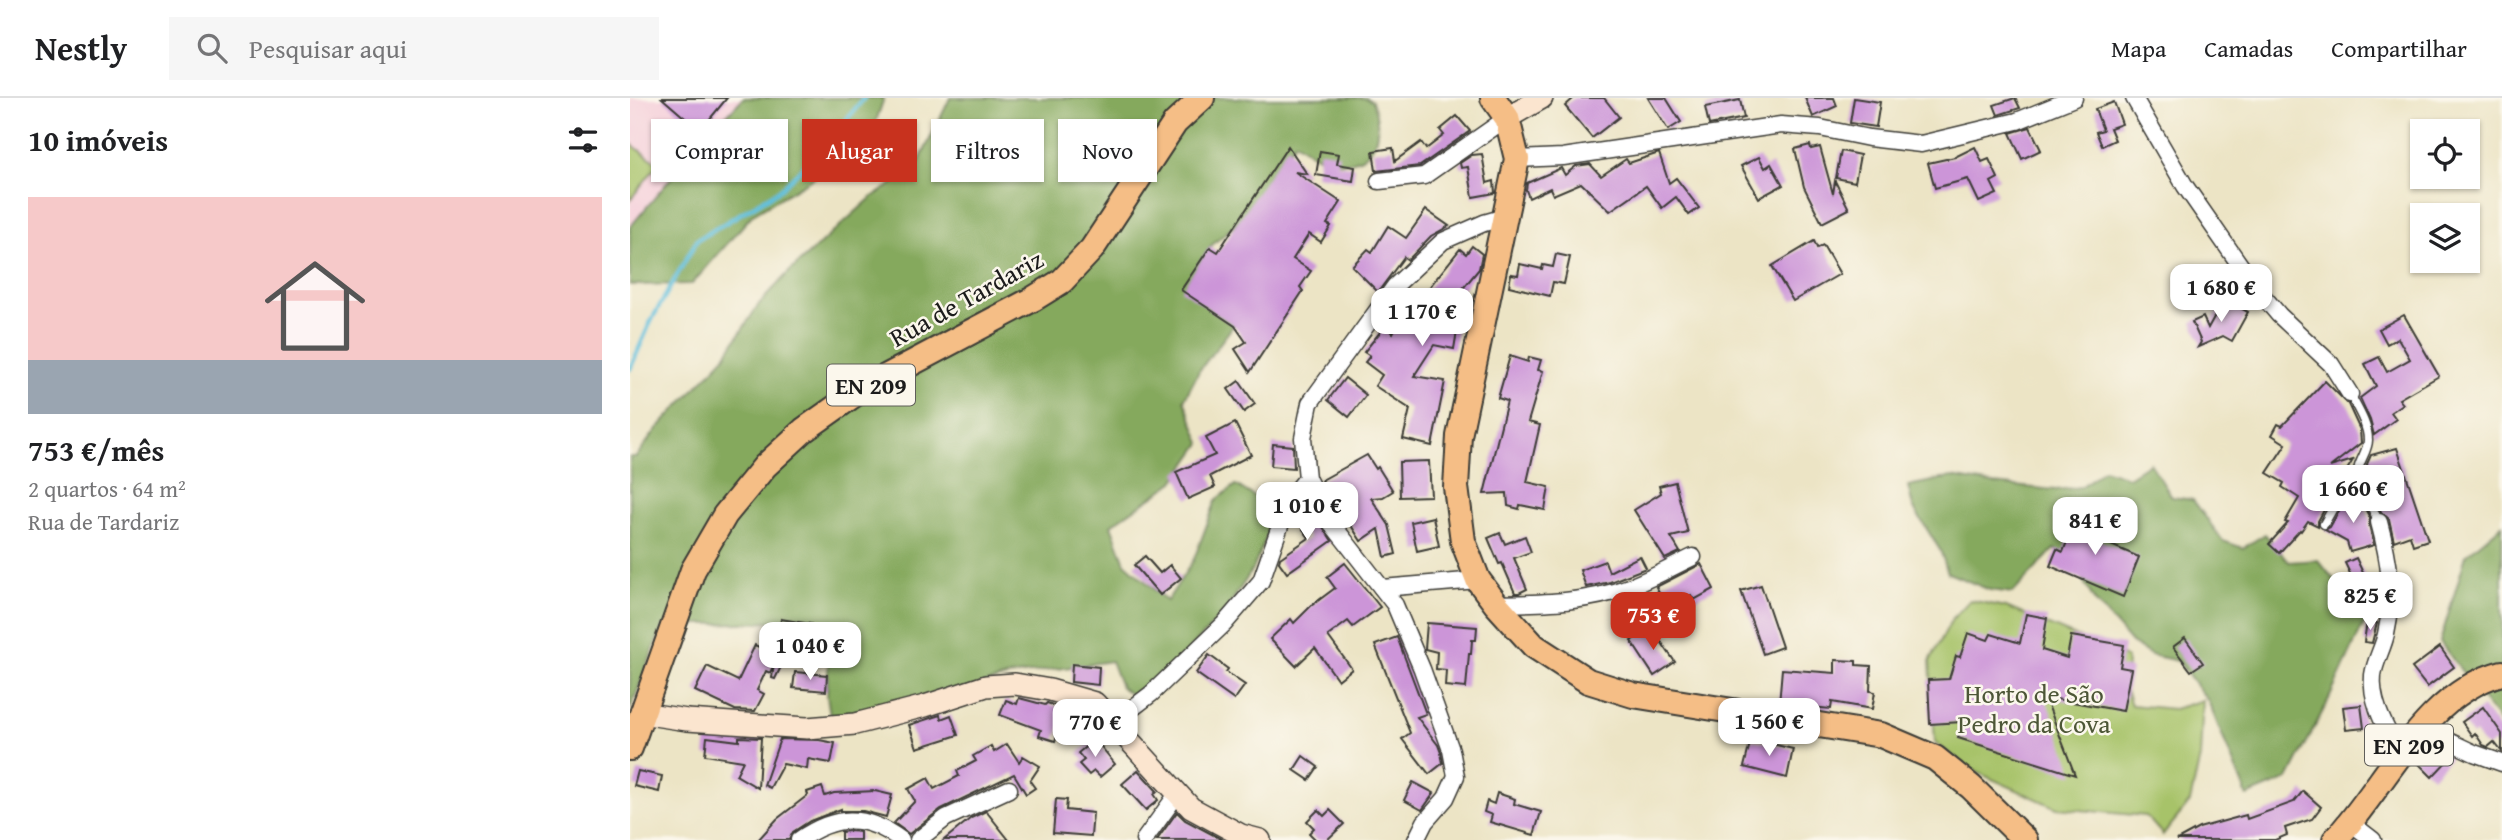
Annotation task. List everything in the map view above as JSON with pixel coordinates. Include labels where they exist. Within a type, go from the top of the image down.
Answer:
[{"type":"main road","name":"Rua de Tardariz","points":[[630,748],[693,570],[725,515],[765,466],[804,430],[859,391],[1062,281],[1092,249],[1175,123],[1202,98]]},
{"type":"main road","points":[[1500,108],[1517,159],[1459,436],[1456,487],[1463,541],[1478,580],[1534,646],[1588,681],[1633,695],[1881,735],[1935,758],[1971,787],[2025,840]]},
{"type":"main road","name":"EN 209","points":[[2343,832],[2400,756],[2454,696],[2483,678],[2502,673]]},
{"type":"street","points":[[1378,180],[1424,176],[1500,108],[1542,98]]},
{"type":"street","points":[[1517,159],[1563,157],[1781,125],[1820,128],[1869,138],[1921,144],[2017,121],[2074,98]]},
{"type":"street","points":[[2134,98],[2185,186],[2248,279],[2279,315],[2331,364],[2350,394]]},
{"type":"street","points":[[1416,840],[1425,822],[1446,798],[1456,776],[1451,750],[1422,669],[1395,605],[1328,519],[1307,478],[1303,438],[1310,403],[1395,286],[1443,242],[1484,223],[1506,217]]},
{"type":"street","points":[[1113,723],[1151,694],[1223,624],[1261,581],[1289,500],[1307,478]]},
{"type":"street","points":[[2379,522],[2388,558],[2391,595],[2386,634],[2373,676],[2378,712],[2400,756]]},
{"type":"street","points":[[1496,604],[1551,603],[1590,598],[1629,587],[1693,557]]},
{"type":"street","points":[[1382,588],[1478,580]]},
{"type":"street","points":[[641,713],[687,720],[807,728],[855,724],[925,706],[986,686],[1015,684],[1050,690],[1095,704],[1191,808],[1241,835],[1260,840]]},
{"type":"street","points":[[2423,729],[2502,763]]},
{"type":"street","points":[[918,840],[946,818],[1009,789]]},
{"type":"street","points":[[1144,840],[1178,793]]},
{"type":"street","points":[[799,840],[817,827],[839,821],[863,821],[887,829],[901,840]]},
{"type":"street","points":[[2343,832],[2373,840]]},
{"type":"lane","points":[[2350,394],[2362,419],[2368,441],[2358,468],[2358,479],[2379,522]]},
{"type":"lane","points":[[2324,524],[2346,485],[2358,474]]},
{"type":"shaded area","points":[[630,98],[757,98],[741,119],[651,119],[651,182],[691,182],[630,260]]},
{"type":"green space","points":[[743,98],[884,98],[877,119],[802,119],[802,182],[807,182],[753,214],[692,284],[630,285],[630,227],[668,182],[788,182],[788,119],[723,119]]},
{"type":"green space","points":[[950,98],[1365,98],[1372,101],[1377,129],[1370,151],[1351,162],[1338,162],[1319,158],[1295,142],[1246,215],[1211,246],[1184,289],[1236,322],[1199,371],[1184,400],[1201,443],[1174,482],[1111,525],[1125,563],[1167,601],[1194,559],[1216,500],[1236,485],[1277,511],[1253,569],[1224,613],[1154,686],[1134,697],[1121,687],[1111,661],[1010,676],[832,728],[827,696],[830,624],[779,622],[663,625],[630,710],[630,457],[636,457],[656,430],[723,359],[759,304],[789,272],[872,197],[896,182],[917,182],[917,166],[931,137],[931,182],[1044,182],[1044,119],[940,119]]},
{"type":"green space","points":[[630,143],[651,159],[651,173],[630,200]]},
{"type":"green space","points":[[2150,463],[2172,497],[2193,500],[2223,541],[2243,548],[2265,534],[2289,562],[2318,560],[2345,593],[2371,608],[2288,779],[2247,796],[2208,701],[2178,661],[2151,655],[2131,643],[2094,600],[2069,555],[2054,549],[2013,593],[1990,590],[1948,573],[1940,550],[1913,507],[1908,486],[1952,477],[2056,490],[2081,487],[2104,469],[2128,477]]},
{"type":"green space","points":[[2502,525],[2502,725],[2440,642],[2466,555]]},
{"type":"green space","name":"Horto de São Pedro da Cova","points":[[1970,600],[2006,607],[2127,658],[2126,690],[2131,705],[2174,709],[2203,700],[2200,757],[2190,802],[2163,835],[2146,816],[2057,808],[1974,771],[1935,743],[1930,661],[1952,619]]},
{"type":"building","points":[[662,98],[727,98],[710,119],[686,119]]},
{"type":"building","points":[[1574,98],[1604,98],[1619,117],[1592,138],[1565,106]]},
{"type":"building","points":[[1648,98],[1666,98],[1681,122],[1668,130]]},
{"type":"building","points":[[1805,98],[1834,98],[1837,106],[1813,117]]},
{"type":"building","points":[[1854,98],[1880,102],[1876,127],[1850,123]]},
{"type":"building","points":[[2015,98],[2020,108],[1998,115],[1994,105]]},
{"type":"building","points":[[1740,100],[1744,118],[1709,125],[1705,107]]},
{"type":"building","points":[[2114,102],[2122,124],[2110,128],[2115,140],[2102,146],[2096,132],[2103,130],[2095,109]]},
{"type":"building","points":[[1457,116],[1470,131],[1420,166],[1376,171],[1373,151],[1393,148],[1395,161],[1421,142],[1426,149],[1444,135],[1440,130]]},
{"type":"building","points":[[2030,127],[2041,150],[2022,159],[2010,133]]},
{"type":"building","points":[[1810,145],[1811,149],[1820,147],[1833,194],[1835,181],[1849,209],[1822,223],[1804,187],[1795,149]]},
{"type":"building","points":[[1288,146],[1307,174],[1295,172],[1341,202],[1327,224],[1331,226],[1321,242],[1309,234],[1293,259],[1311,271],[1300,287],[1303,291],[1250,372],[1235,349],[1246,342],[1235,326],[1181,290],[1210,247],[1218,252]]},
{"type":"building","points":[[1975,147],[1982,162],[1989,159],[1998,178],[1991,182],[1997,194],[1979,202],[1968,179],[1935,188],[1928,163],[1955,157]]},
{"type":"building","points":[[1320,151],[1339,154],[1337,164],[1355,167],[1353,181],[1316,175]]},
{"type":"building","points":[[1841,151],[1860,155],[1855,182],[1836,178]]},
{"type":"building","points":[[1659,153],[1669,183],[1676,178],[1699,208],[1689,215],[1676,197],[1662,208],[1646,186],[1610,211],[1581,183],[1553,195],[1550,188],[1529,198],[1526,190],[1527,183],[1561,168],[1565,175],[1576,166],[1590,164],[1601,176],[1626,159],[1629,163]]},
{"type":"building","points":[[1482,154],[1487,183],[1494,181],[1495,193],[1473,197],[1468,167],[1461,168],[1460,163],[1472,155]]},
{"type":"building","points":[[1759,157],[1765,168],[1771,164],[1783,185],[1759,198],[1741,166]]},
{"type":"building","points":[[1426,210],[1449,226],[1431,236],[1408,260],[1404,257],[1378,292],[1352,266],[1368,249],[1372,252],[1388,226],[1406,238]]},
{"type":"building","points":[[1814,241],[1817,248],[1823,245],[1840,274],[1793,301],[1772,266]]},
{"type":"building","points":[[1472,246],[1482,254],[1479,269],[1445,310],[1460,313],[1454,349],[1434,345],[1414,376],[1445,381],[1432,446],[1403,439],[1410,409],[1375,386],[1382,375],[1365,362],[1370,356],[1364,352],[1385,326],[1393,333],[1403,313],[1407,316],[1413,308],[1421,312],[1424,294],[1460,249],[1466,254]]},
{"type":"building","points":[[1556,254],[1570,257],[1564,284],[1553,282],[1550,296],[1509,286],[1511,274],[1518,275],[1520,264],[1542,269],[1543,265],[1553,267]]},
{"type":"building","points":[[2224,299],[2248,312],[2232,341],[2223,336],[2198,347],[2201,342],[2192,322],[2203,317],[2208,328]]},
{"type":"building","points":[[2404,315],[2439,376],[2399,399],[2403,404],[2391,412],[2396,419],[2374,435],[2360,398],[2376,386],[2365,364],[2379,357],[2387,372],[2410,359],[2398,338],[2387,344],[2379,329]]},
{"type":"building","points":[[1510,356],[1528,362],[1529,357],[1541,360],[1538,370],[1543,371],[1528,422],[1540,425],[1527,482],[1549,487],[1545,510],[1520,505],[1519,509],[1508,506],[1507,493],[1484,494],[1507,401],[1498,398]]},
{"type":"building","points":[[1345,378],[1366,395],[1349,417],[1328,400]]},
{"type":"building","points":[[1239,381],[1255,404],[1244,412],[1228,389]]},
{"type":"building","points":[[2325,381],[2348,404],[2360,430],[2361,443],[2330,467],[2353,460],[2318,521],[2318,526],[2308,521],[2279,553],[2269,544],[2288,523],[2285,522],[2299,498],[2282,487],[2284,483],[2267,473],[2286,444],[2272,435],[2278,424],[2282,426]]},
{"type":"building","points":[[1235,423],[1251,455],[1210,476],[1215,487],[1188,499],[1176,472],[1215,455],[1206,438]]},
{"type":"building","points":[[1273,444],[1293,446],[1294,468],[1271,466]]},
{"type":"building","points":[[2397,448],[2428,540],[2413,545],[2410,535],[2394,541],[2389,519],[2381,512],[2376,501],[2367,464],[2371,455]]},
{"type":"building","points":[[1367,455],[1393,491],[1383,497],[1371,498],[1389,525],[1396,554],[1385,557],[1379,529],[1361,541],[1322,480]]},
{"type":"building","points":[[1429,461],[1431,496],[1400,497],[1399,462]]},
{"type":"building","points":[[1675,482],[1688,533],[1671,537],[1680,552],[1665,559],[1634,510],[1661,493],[1659,486]]},
{"type":"building","points":[[2348,495],[2362,503],[2370,518],[2374,545],[2350,552],[2347,542],[2325,530],[2330,527]]},
{"type":"building","points":[[1311,508],[1332,541],[1287,573],[1279,562],[1280,558],[1309,538],[1296,519]]},
{"type":"building","points":[[2079,510],[2107,523],[2099,540],[2139,557],[2123,597],[2050,566],[2057,549],[2063,552]]},
{"type":"building","points":[[1433,517],[1439,546],[1417,551],[1411,522]]},
{"type":"building","points":[[1500,533],[1505,544],[1525,536],[1531,552],[1514,558],[1527,589],[1519,593],[1515,593],[1488,538]]},
{"type":"building","points":[[1145,556],[1160,573],[1170,565],[1181,578],[1160,595],[1134,565]]},
{"type":"building","points":[[1640,556],[1646,568],[1610,582],[1586,587],[1580,570],[1605,561],[1609,572]]},
{"type":"building","points":[[2356,558],[2365,577],[2354,582],[2345,563]]},
{"type":"building","points":[[1345,563],[1380,607],[1353,627],[1348,621],[1328,636],[1352,669],[1338,680],[1315,648],[1296,666],[1270,639],[1291,619],[1294,623],[1335,588],[1327,577]]},
{"type":"building","points":[[1701,564],[1714,589],[1694,600],[1691,595],[1672,606],[1666,595],[1661,597],[1656,587]]},
{"type":"building","points":[[1761,585],[1782,647],[1763,654],[1741,591]]},
{"type":"building","points":[[2026,614],[2047,618],[2042,650],[2067,658],[2071,636],[2124,645],[2120,667],[2131,669],[2123,711],[2045,697],[2075,775],[1958,738],[1962,722],[1930,724],[1928,680],[1949,679],[1956,656],[1960,657],[1968,633],[1988,640],[1991,634],[2020,643]]},
{"type":"building","points":[[781,619],[811,624],[808,648],[791,646],[775,679],[772,678],[774,664],[770,673],[766,671],[757,690],[764,694],[755,711],[735,710],[695,691],[707,666],[738,681],[755,645],[776,655]]},
{"type":"building","points":[[2367,621],[2377,623],[2372,643],[2364,642]]},
{"type":"building","points":[[1427,623],[1477,627],[1476,640],[1472,640],[1469,654],[1466,688],[1445,686],[1446,670],[1436,669],[1437,652],[1425,649]]},
{"type":"building","points":[[1651,627],[1675,662],[1654,676],[1631,641]]},
{"type":"building","points":[[1397,637],[1426,714],[1417,717],[1441,753],[1443,763],[1429,774],[1402,739],[1410,733],[1375,645]]},
{"type":"building","points":[[2185,638],[2203,663],[2191,671],[2173,647]]},
{"type":"building","points":[[2440,647],[2454,667],[2427,687],[2412,668]]},
{"type":"building","points":[[1209,655],[1228,669],[1226,672],[1245,685],[1234,700],[1196,673]]},
{"type":"building","points":[[1835,660],[1856,661],[1856,665],[1871,666],[1870,691],[1875,692],[1872,709],[1832,702],[1831,709],[1779,704],[1782,669],[1835,673]]},
{"type":"building","points":[[1072,664],[1099,667],[1098,685],[1071,682]]},
{"type":"building","points":[[795,672],[827,675],[826,691],[793,688]]},
{"type":"building","points":[[1019,698],[1067,710],[1055,741],[1039,736],[1041,730],[1000,715],[1006,700],[1017,704]]},
{"type":"building","points":[[2361,705],[2364,728],[2346,730],[2343,707]]},
{"type":"building","points":[[2483,707],[2502,734],[2502,752],[2494,742],[2488,747],[2483,745],[2475,733],[2472,736],[2462,722]]},
{"type":"building","points":[[940,715],[941,719],[951,715],[958,735],[917,748],[909,725]]},
{"type":"building","points":[[707,737],[739,741],[739,737],[761,738],[758,788],[736,775],[743,761],[705,755]]},
{"type":"building","points":[[780,739],[835,743],[831,763],[808,759],[807,769],[783,764],[770,788],[764,785]]},
{"type":"building","points":[[1095,739],[1115,764],[1100,777],[1094,771],[1089,775],[1079,764],[1084,760],[1078,753]]},
{"type":"building","points":[[1751,739],[1793,749],[1787,778],[1744,767]]},
{"type":"building","points":[[1007,744],[1019,762],[1023,756],[1040,766],[1030,781],[1035,788],[1026,794],[1014,774],[941,809],[909,834],[894,823],[915,801],[908,789],[928,778],[934,789],[959,776],[957,771],[976,761],[973,756],[991,746],[994,752]]},
{"type":"building","points":[[2429,744],[2440,748],[2450,758],[2432,777],[2415,760]]},
{"type":"building","points":[[1303,756],[1318,767],[1309,780],[1294,770]]},
{"type":"building","points":[[1138,770],[1157,791],[1154,794],[1158,800],[1146,810],[1122,784]]},
{"type":"building","points":[[638,771],[662,776],[659,792],[634,786]]},
{"type":"building","points":[[1413,782],[1434,793],[1422,810],[1404,800]]},
{"type":"building","points":[[822,787],[825,796],[875,791],[892,795],[886,817],[841,809],[810,821],[793,832],[789,840],[758,840],[777,819],[808,795],[807,792]]},
{"type":"building","points":[[2303,791],[2321,807],[2312,819],[2285,828],[2287,835],[2275,840],[2177,840],[2199,828],[2246,815],[2247,819],[2294,802]]},
{"type":"building","points":[[1497,793],[1515,799],[1514,804],[1541,812],[1534,835],[1490,822],[1492,815],[1484,812],[1487,801],[1494,804]]},
{"type":"building","points":[[1056,799],[1067,800],[1066,810],[1093,813],[1091,836],[1053,833]]},
{"type":"building","points":[[1318,810],[1324,816],[1330,810],[1344,824],[1327,840],[1316,840],[1309,833],[1314,828],[1307,821]]},
{"type":"building","points":[[986,811],[1009,840],[944,840],[971,818]]},
{"type":"building","points":[[1177,812],[1185,820],[1223,840],[1157,840]]},
{"type":"building","points":[[841,832],[860,832],[860,840],[841,840]]},
{"type":"waterway","points":[[630,369],[651,321],[697,240],[778,191],[826,145],[864,98]]}]
